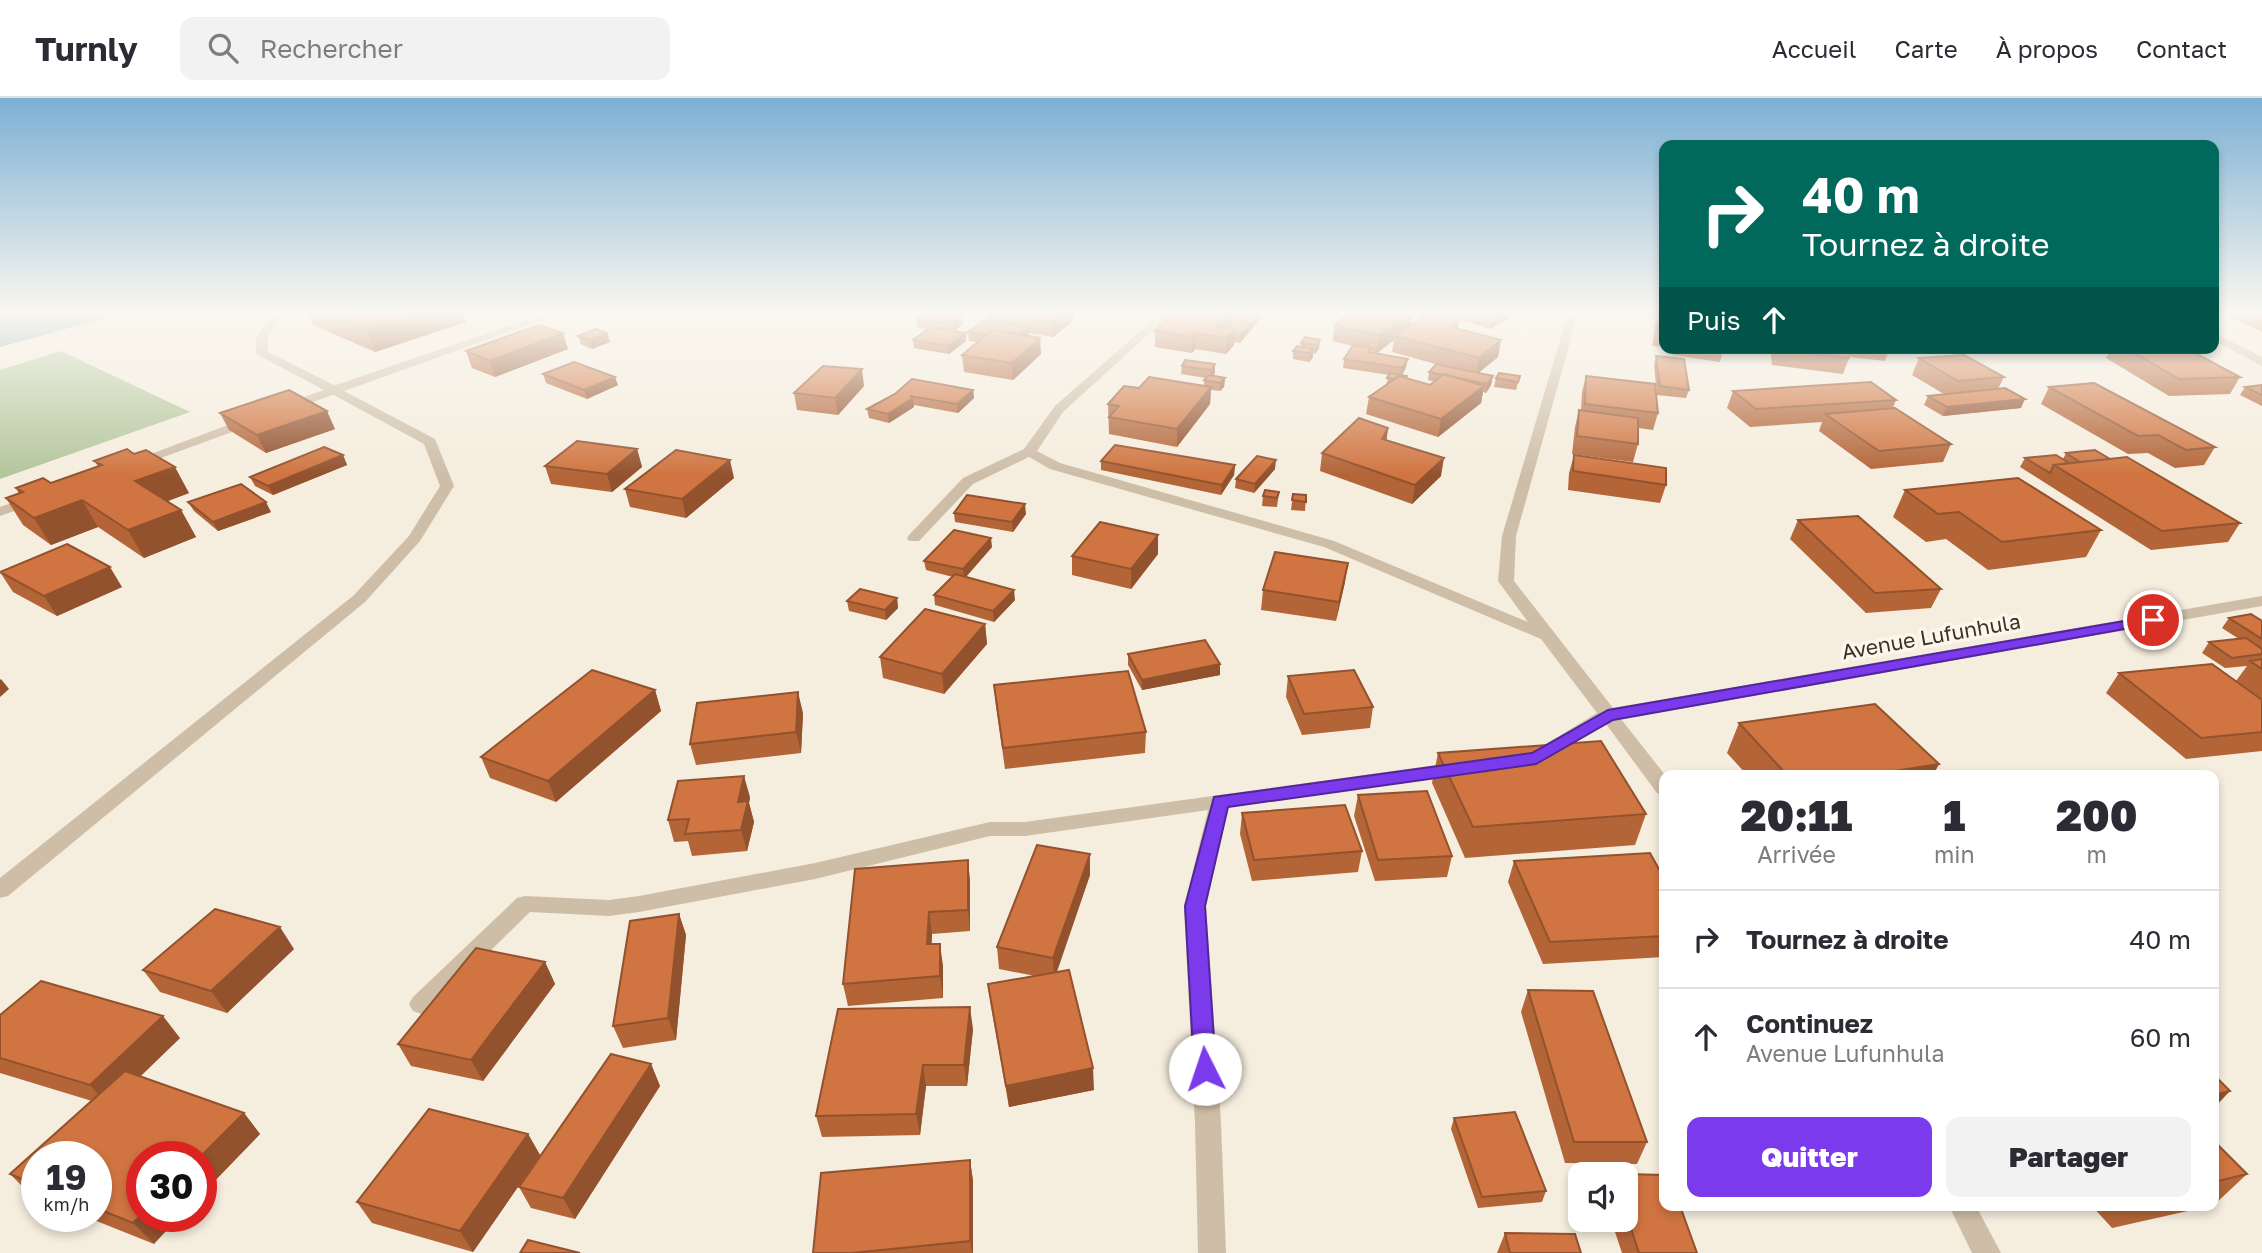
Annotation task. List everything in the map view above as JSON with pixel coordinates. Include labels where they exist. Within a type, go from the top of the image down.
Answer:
[{"type":"street","points":[[0,890],[359,599],[415,538],[447,486],[429,442],[288,367]]},
{"type":"street","points":[[126,466],[401,367]]},
{"type":"street","points":[[914,538],[968,481],[1029,452],[1059,408],[1106,367]]},
{"type":"street","points":[[1557,367],[1508,536],[1506,581],[1659,781]]},
{"type":"street","points":[[1029,452],[1055,466],[1329,544],[1546,635]]},
{"type":"street","points":[[0,512],[50,493]]},
{"type":"street","name":"Avenue Lufunhula","points":[[1608,715],[2262,601]]},
{"type":"street","points":[[1513,761],[1536,758],[1608,715]]},
{"type":"street","points":[[421,1004],[525,904],[609,908],[639,904],[815,870],[990,828],[1024,829],[1475,766]]},
{"type":"street","points":[[1212,1253],[1208,1123],[1195,906],[1220,801]]},
{"type":"street","points":[[1965,1211],[1987,1253]]},
{"type":"green space","points":[[10,367],[95,367],[190,412],[0,479],[0,370]]},
{"type":"building","points":[[561,367],[587,367],[615,377],[584,390],[543,374]]},
{"type":"building","points":[[822,367],[862,369],[835,398],[794,393]]},
{"type":"building","points":[[1189,367],[1213,367],[1211,370]]},
{"type":"building","points":[[1433,367],[1450,367],[1493,376],[1487,384],[1429,372]]},
{"type":"building","points":[[1657,367],[1685,367],[1689,390],[1660,386]]},
{"type":"building","points":[[1934,367],[1986,367],[2004,377],[1958,381]]},
{"type":"building","points":[[2158,367],[2221,367],[2240,377],[2179,379]]},
{"type":"building","points":[[1390,373],[1407,376],[1387,378]]},
{"type":"building","points":[[1499,373],[1520,376],[1518,382],[1496,378]]},
{"type":"building","points":[[1444,374],[1484,386],[1441,419],[1369,397],[1399,376],[1430,385]]},
{"type":"building","points":[[1209,375],[1225,378],[1220,383],[1204,380]]},
{"type":"building","points":[[1586,376],[1655,384],[1658,413],[1585,404]]},
{"type":"building","points":[[1149,377],[1211,387],[1177,429],[1109,417],[1119,406],[1108,404],[1124,386],[1139,388]]},
{"type":"building","points":[[912,379],[973,390],[957,404],[910,396],[913,398],[888,414],[867,409],[895,394]]},
{"type":"building","points":[[1871,382],[1896,400],[1756,409],[1733,391]]},
{"type":"building","points":[[2094,383],[2215,447],[2186,450],[2158,435],[2138,436],[2049,387]]},
{"type":"building","points":[[2262,385],[2262,395],[2245,387]]},
{"type":"building","points":[[2005,388],[2025,399],[1947,407],[1928,396]]},
{"type":"building","points":[[289,390],[327,411],[257,435],[220,413]]},
{"type":"building","points":[[1895,408],[1951,444],[1879,451],[1825,414]]},
{"type":"building","points":[[1579,410],[1638,418],[1638,444],[1577,436]]},
{"type":"building","points":[[1359,418],[1388,428],[1382,439],[1444,458],[1415,485],[1322,453]]},
{"type":"building","points":[[577,441],[637,449],[607,474],[545,466]]},
{"type":"building","points":[[1115,445],[1235,465],[1222,485],[1101,461]]},
{"type":"building","points":[[324,447],[343,455],[268,486],[250,477]]},
{"type":"building","points":[[127,449],[134,454],[146,450],[175,467],[135,481],[181,510],[128,530],[82,500],[34,518],[6,498],[23,492],[16,488],[43,478],[51,483],[102,465],[94,461]]},
{"type":"building","points":[[676,450],[730,460],[682,499],[625,489]]},
{"type":"building","points":[[2095,450],[2110,459],[2080,462],[2066,453]]},
{"type":"building","points":[[1574,455],[1666,468],[1666,485],[1573,471]]},
{"type":"building","points":[[2056,455],[2069,463],[2054,465],[2050,473],[2025,458]]},
{"type":"building","points":[[1257,456],[1276,460],[1255,484],[1236,479]]},
{"type":"building","points":[[2127,457],[2240,523],[2162,531],[2054,465]]},
{"type":"building","points":[[2018,478],[2101,530],[2002,542],[1959,512],[1938,514],[1905,490]]},
{"type":"building","points":[[241,484],[266,502],[213,522],[188,502]]},
{"type":"building","points":[[1265,490],[1279,492],[1277,498],[1263,496]]},
{"type":"building","points":[[1293,494],[1306,495],[1306,502],[1292,500]]},
{"type":"building","points":[[967,495],[1025,504],[1012,522],[954,513]]},
{"type":"building","points":[[1858,516],[1941,589],[1875,593],[1798,520]]},
{"type":"building","points":[[1100,522],[1158,535],[1131,569],[1072,556]]},
{"type":"building","points":[[954,530],[991,538],[963,569],[924,561]]},
{"type":"building","points":[[67,544],[110,567],[44,596],[0,572]]},
{"type":"building","points":[[1275,552],[1348,563],[1339,602],[1263,590]]},
{"type":"building","points":[[955,574],[1014,590],[993,611],[934,595]]},
{"type":"building","points":[[860,589],[897,598],[885,610],[847,601]]},
{"type":"building","points":[[925,609],[985,624],[942,674],[880,657]]},
{"type":"building","points":[[2251,614],[2262,621],[2262,639],[2229,618]]},
{"type":"building","points":[[2246,638],[2262,649],[2262,654],[2232,658],[2209,642]]},
{"type":"building","points":[[1205,640],[1220,664],[1142,680],[1128,654]]},
{"type":"building","points":[[2262,659],[2262,669],[2250,661]]},
{"type":"building","points":[[2212,664],[2262,700],[2262,732],[2201,738],[2119,673]]},
{"type":"building","points":[[592,670],[655,690],[548,781],[481,757]]},
{"type":"building","points":[[1354,670],[1373,707],[1304,714],[1288,676]]},
{"type":"building","points":[[1128,671],[1146,732],[1003,748],[994,685]]},
{"type":"building","points":[[798,692],[796,732],[690,744],[697,703]]},
{"type":"building","points":[[1875,704],[1939,764],[1901,770],[1782,770],[1739,723]]},
{"type":"building","points":[[1601,741],[1646,814],[1473,827],[1438,753]]},
{"type":"building","points":[[744,776],[738,802],[748,801],[741,830],[685,834],[689,819],[668,820],[678,781]]},
{"type":"building","points":[[1427,791],[1452,856],[1378,860],[1358,795]]},
{"type":"building","points":[[1345,805],[1362,851],[1254,860],[1242,813]]},
{"type":"building","points":[[1037,845],[1090,854],[1053,958],[997,947]]},
{"type":"building","points":[[1650,853],[1659,869],[1659,936],[1550,942],[1514,861]]},
{"type":"building","points":[[968,860],[968,910],[929,912],[927,944],[940,944],[940,976],[843,984],[855,869]]},
{"type":"building","points":[[215,909],[280,927],[211,991],[143,970]]},
{"type":"building","points":[[679,914],[668,1018],[613,1026],[630,921]]},
{"type":"building","points":[[476,948],[545,962],[471,1060],[398,1044]]},
{"type":"building","points":[[1069,970],[1093,1068],[1006,1086],[988,984]]},
{"type":"building","points":[[41,981],[163,1016],[90,1085],[0,1058],[0,1015]]},
{"type":"building","points":[[1528,990],[1593,991],[1647,1142],[1574,1142]]},
{"type":"building","points":[[970,1007],[964,1065],[923,1065],[916,1114],[816,1116],[838,1009]]},
{"type":"building","points":[[611,1054],[651,1064],[563,1198],[519,1187]]},
{"type":"building","points":[[125,1071],[244,1113],[216,1141],[126,1141],[126,1220],[112,1214],[112,1141],[47,1141]]},
{"type":"building","points":[[2219,1080],[2230,1091],[2219,1094]]},
{"type":"building","points":[[429,1109],[528,1134],[460,1231],[357,1202]]},
{"type":"building","points":[[1515,1112],[1546,1191],[1482,1197],[1454,1118]]},
{"type":"building","points":[[2219,1146],[2247,1174],[2219,1181]]},
{"type":"building","points":[[970,1160],[970,1241],[852,1253],[813,1253],[821,1173]]},
{"type":"building","points":[[21,1164],[21,1178],[10,1174]]},
{"type":"building","points":[[1638,1174],[1659,1175],[1659,1211],[1682,1211],[1697,1253],[1639,1253],[1632,1232],[1638,1232]]},
{"type":"building","points":[[1505,1233],[1575,1234],[1581,1253],[1510,1253]]},
{"type":"building","points":[[528,1240],[580,1253],[520,1253]]},
{"type":"route","points":[[1205,1069],[1195,906],[1220,801],[1536,758],[1608,715],[2153,620]]}]
